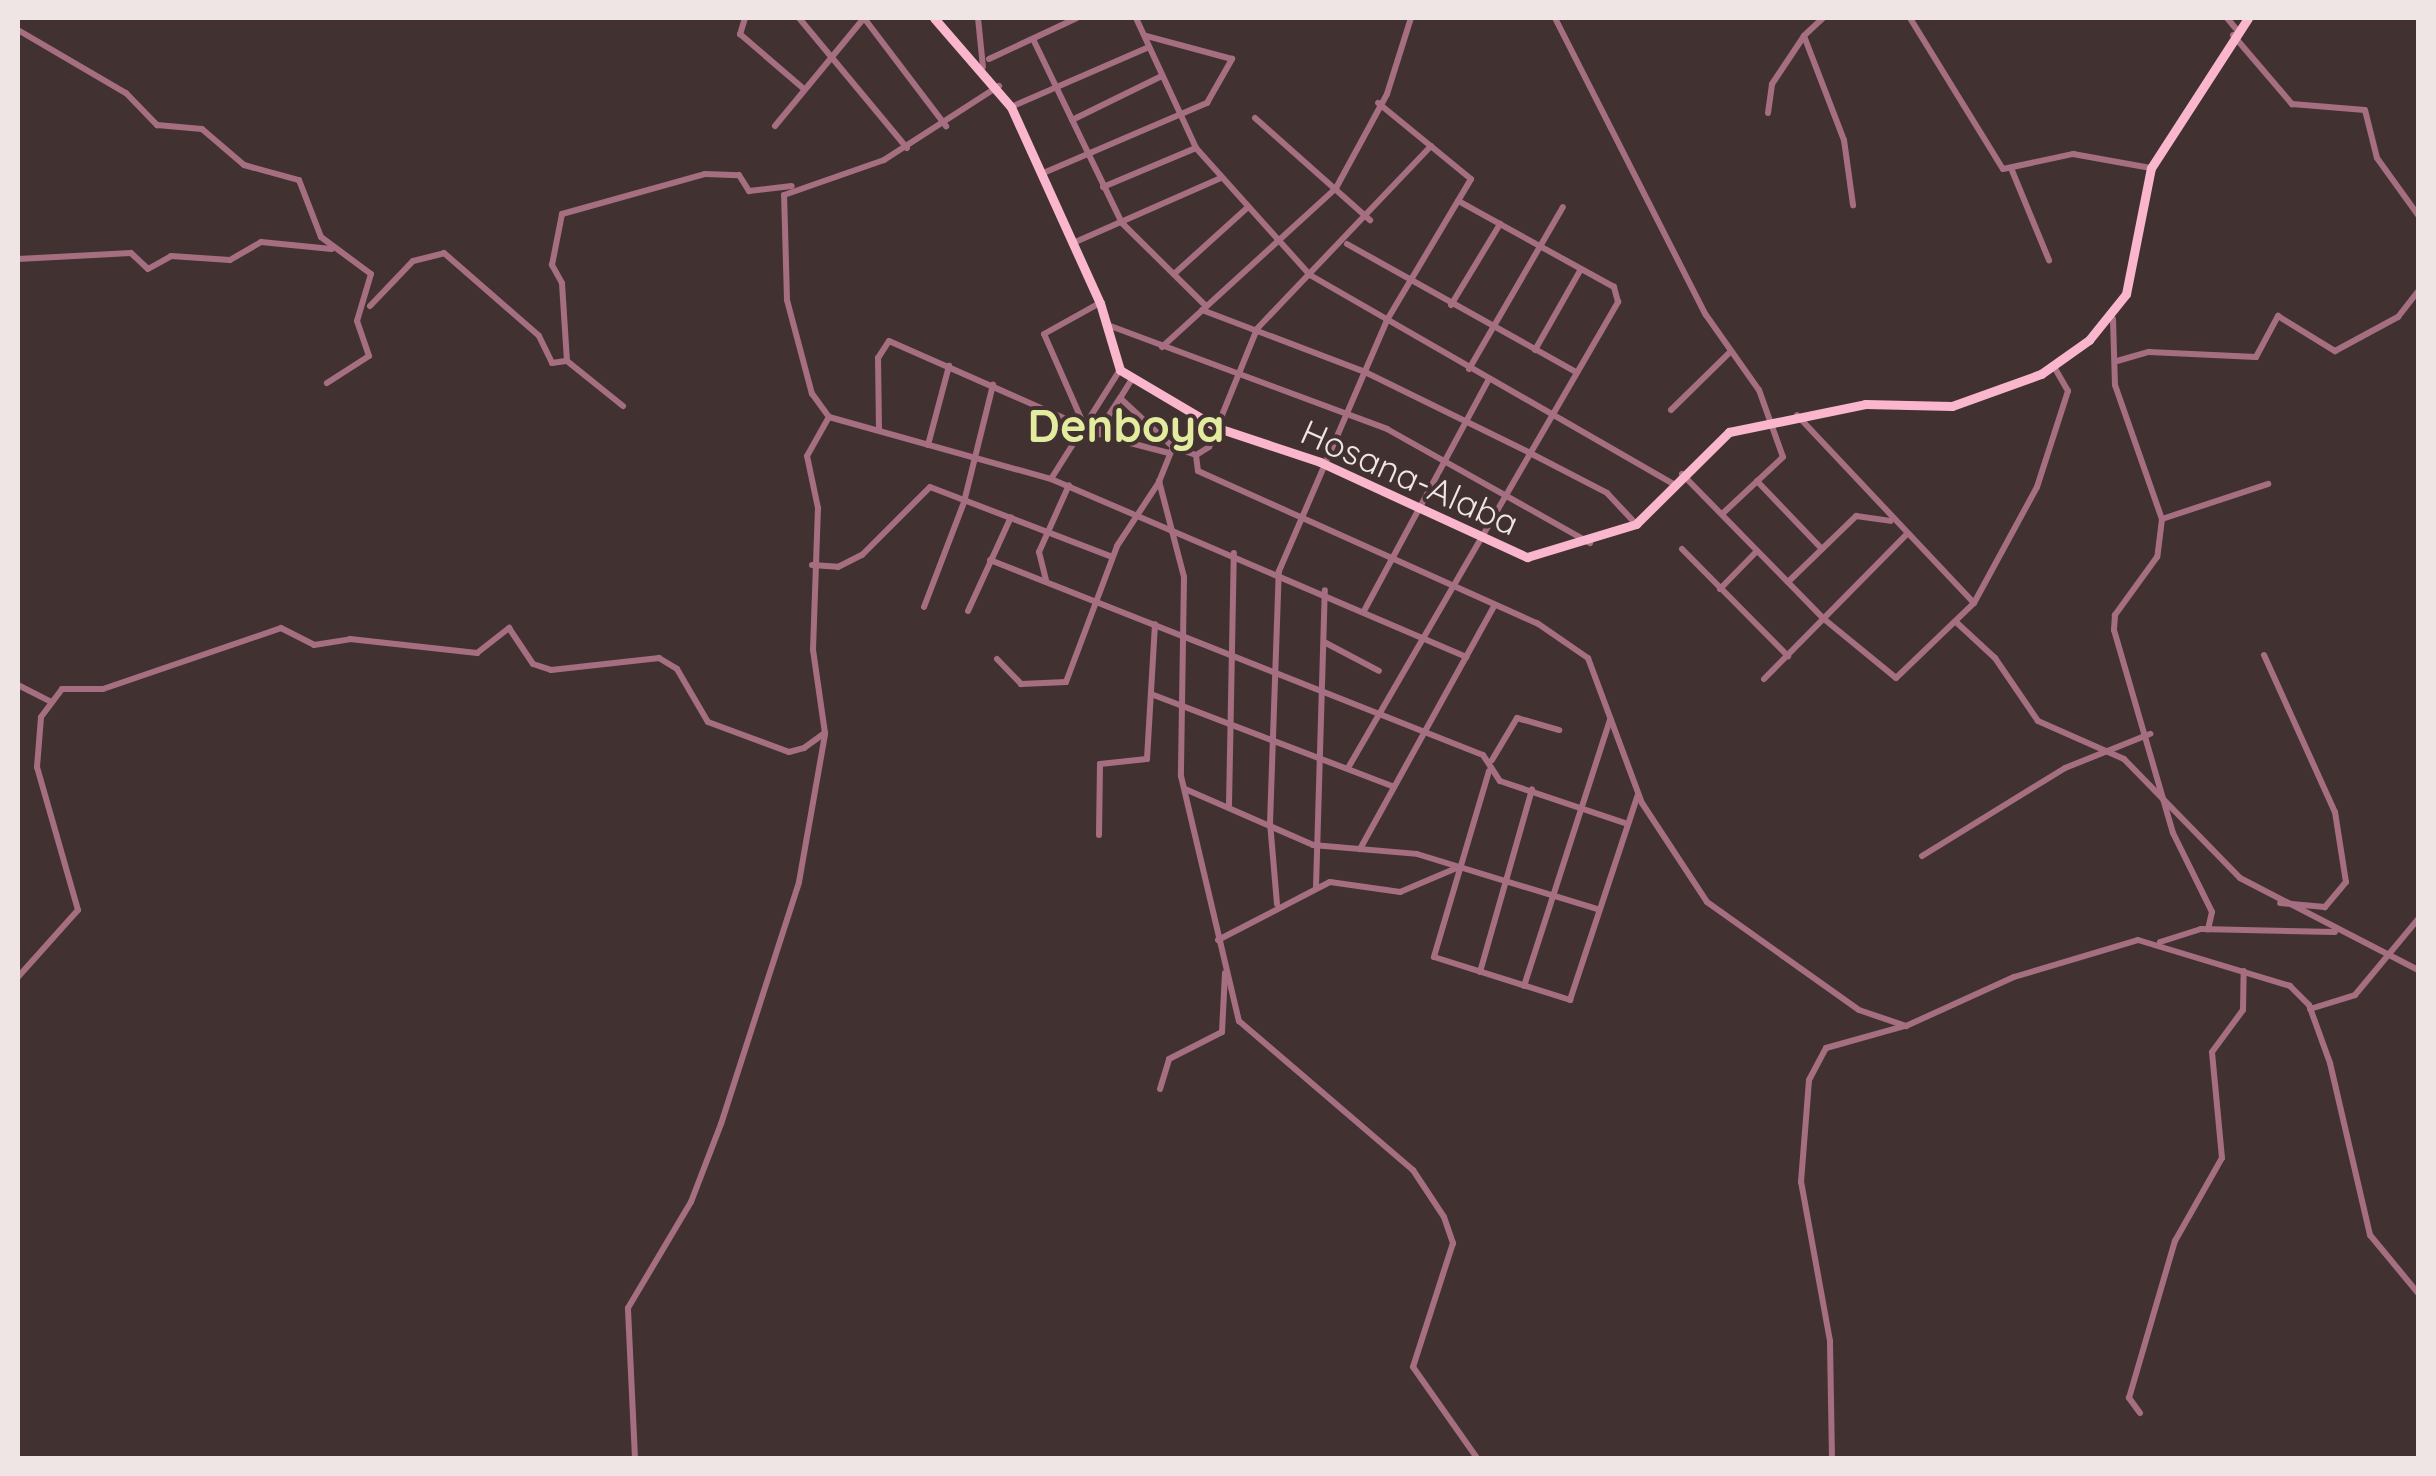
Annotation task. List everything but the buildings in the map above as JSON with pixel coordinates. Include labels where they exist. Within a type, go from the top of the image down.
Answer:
[{"type":"main road","points":[[934,18],[986,63],[999,86],[1100,303],[1120,370]]},
{"type":"main road","points":[[2113,319],[2126,294],[2151,168],[2235,32],[2248,18]]},
{"type":"main road","name":"Hosana-Alaba","points":[[1120,370],[1218,428],[1320,462],[1475,540],[1528,557],[1590,543],[1636,524],[1672,483],[1729,432],[1797,414],[1952,406],[2054,365],[2113,319]]},
{"type":"street","points":[[744,18],[740,34],[804,89]]},
{"type":"street","points":[[800,18],[835,54],[907,148]]},
{"type":"street","points":[[775,126],[864,18],[946,126]]},
{"type":"street","points":[[978,18],[986,63],[1077,18]]},
{"type":"street","points":[[1136,18],[1196,148],[1219,179],[1310,275],[1672,483]]},
{"type":"street","points":[[1162,347],[1283,245],[1336,188],[1378,103],[1411,18]]},
{"type":"street","points":[[1555,18],[1769,419],[1783,457],[1722,514]]},
{"type":"street","points":[[1768,113],[1772,84],[1804,36],[1823,18]]},
{"type":"street","points":[[1910,18],[2003,169],[2073,154],[2151,168]]},
{"type":"street","points":[[2227,18],[2292,104],[2365,110],[2377,158],[2418,215]]},
{"type":"street","points":[[18,30],[126,93],[157,125],[186,123],[244,165],[288,172],[300,180],[305,215],[335,249],[372,274],[366,310]]},
{"type":"street","points":[[1041,174],[1183,121],[1207,103],[1232,59],[1146,36]]},
{"type":"street","points":[[1804,36],[1844,140],[1853,205]]},
{"type":"street","points":[[1033,39],[1122,223],[1204,308],[1363,371],[1464,425],[1528,452],[1608,492],[1636,524]]},
{"type":"street","points":[[1010,107],[1147,48]]},
{"type":"street","points":[[1072,120],[1162,76]]},
{"type":"street","points":[[566,361],[551,246],[562,214],[705,174],[740,175],[749,190],[793,186],[907,148],[946,126],[999,86]]},
{"type":"street","points":[[1277,904],[1270,824],[1278,571],[1320,462],[1387,320],[1471,178],[1378,103]]},
{"type":"street","points":[[1254,118],[1370,220]]},
{"type":"street","points":[[1431,146],[1370,220],[1257,330],[1218,428],[1196,454],[1198,471],[1300,512],[1390,562],[1494,606],[1588,658],[1638,792],[1707,902],[1859,1010],[1906,1026]]},
{"type":"street","points":[[1103,187],[1196,148]]},
{"type":"street","points":[[2011,168],[2049,260]]},
{"type":"street","points":[[1073,242],[1219,179]]},
{"type":"street","points":[[793,186],[784,195],[785,288],[812,394],[829,417],[1052,478],[1325,590],[1422,640],[1466,657]]},
{"type":"street","points":[[1348,768],[1475,540],[1618,302],[1614,286],[1458,201]]},
{"type":"street","points":[[1469,369],[1563,207]]},
{"type":"street","points":[[1174,274],[1247,208]]},
{"type":"street","points":[[1452,306],[1500,224]]},
{"type":"street","points":[[18,259],[131,253],[148,269],[171,256],[230,260],[261,242],[335,249]]},
{"type":"street","points":[[1347,244],[1409,283],[1576,372]]},
{"type":"street","points":[[326,382],[368,356],[357,321],[366,310],[413,261],[444,253],[539,336],[552,362],[566,361],[623,406]]},
{"type":"street","points":[[1534,350],[1582,269]]},
{"type":"street","points":[[2117,361],[2149,352],[2256,357],[2278,316],[2335,351],[2398,317],[2418,291]]},
{"type":"street","points":[[1085,425],[1044,334],[1100,303]]},
{"type":"street","points":[[2113,319],[2122,411],[2162,520],[2157,557],[2115,614],[2166,799],[2212,912],[2208,930]]},
{"type":"street","points":[[1104,324],[1343,413],[1442,465],[1504,492],[1590,543]]},
{"type":"street","points":[[879,430],[882,346],[949,366],[1098,432],[1196,454]]},
{"type":"street","points":[[1671,410],[1730,352]]},
{"type":"street","points":[[1682,474],[1824,619],[1896,678],[1974,603],[2038,487],[2068,392],[2054,365]]},
{"type":"street","points":[[928,445],[949,366]]},
{"type":"street","points":[[1052,478],[1120,370]]},
{"type":"street","points":[[1098,432],[1132,379]]},
{"type":"street","points":[[1364,611],[1489,379]]},
{"type":"street","points":[[924,606],[965,499],[972,457],[993,385]]},
{"type":"street","points":[[1120,398],[1170,450]]},
{"type":"street","points":[[1797,414],[1892,521],[1974,603]]},
{"type":"street","points":[[635,1458],[628,1308],[692,1202],[799,882],[826,734],[812,564],[818,508],[808,456],[829,417]]},
{"type":"street","points":[[998,659],[1021,684],[1066,682],[1112,557],[1159,481],[1170,450]]},
{"type":"street","points":[[1159,481],[1172,527],[1186,636],[1184,788],[1225,972],[1251,1038],[1414,1170],[1444,1217],[1453,1243],[1414,1367],[1476,1458]]},
{"type":"street","points":[[1757,481],[1822,549]]},
{"type":"street","points":[[2162,520],[2268,484]]},
{"type":"street","points":[[1046,581],[1046,531],[1068,486]]},
{"type":"street","points":[[812,564],[838,567],[862,554],[930,487],[1112,557]]},
{"type":"street","points":[[1788,582],[1856,516],[1892,521]]},
{"type":"street","points":[[968,611],[1010,517]]},
{"type":"street","points":[[1764,680],[1906,535]]},
{"type":"street","points":[[1682,548],[1788,656]]},
{"type":"street","points":[[1720,590],[1757,550]]},
{"type":"street","points":[[1229,805],[1234,553]]},
{"type":"street","points":[[990,560],[1492,760]]},
{"type":"street","points":[[1316,887],[1313,845],[1321,758],[1325,590]]},
{"type":"street","points":[[1360,849],[1494,606]]},
{"type":"street","points":[[1956,622],[1995,658],[2038,720],[2110,752],[2166,799],[2240,878],[2280,903],[2418,970]]},
{"type":"street","points":[[1098,834],[1100,764],[1147,758],[1155,624]]},
{"type":"street","points":[[18,977],[78,910],[37,766],[49,700],[62,689],[103,688],[281,628],[314,646],[350,639],[476,653],[509,628],[532,664],[551,670],[660,658],[678,669],[708,722],[747,740],[789,752],[826,734]]},
{"type":"street","points":[[1324,642],[1379,671]]},
{"type":"street","points":[[2264,655],[2334,812],[2346,882],[2326,907],[2280,903]]},
{"type":"street","points":[[18,686],[49,700]]},
{"type":"street","points":[[1151,694],[1184,701],[1394,786]]},
{"type":"street","points":[[1560,730],[1517,718],[1492,760],[1434,958],[1570,1000],[1625,822],[1638,792]]},
{"type":"street","points":[[1524,986],[1554,896],[1578,803],[1610,718]]},
{"type":"street","points":[[1922,856],[2065,768],[2150,734]]},
{"type":"street","points":[[1489,771],[1625,822]]},
{"type":"street","points":[[1184,788],[1313,845],[1360,849],[1460,867],[1597,909]]},
{"type":"street","points":[[1480,972],[1532,789]]},
{"type":"street","points":[[1218,940],[1277,904],[1316,887],[1400,892],[1460,867]]},
{"type":"street","points":[[2310,1009],[2356,995],[2392,957],[2418,919]]},
{"type":"street","points":[[1832,1458],[1830,1341],[1802,1182],[1809,1080],[1826,1048],[1906,1026],[2085,952],[2159,942],[2208,930],[2337,932]]},
{"type":"street","points":[[2159,942],[2290,986],[2310,1009],[2370,1235],[2418,1293]]},
{"type":"street","points":[[2140,1413],[2129,1398],[2175,1241],[2222,1158],[2212,1052],[2243,1010],[2244,970]]},
{"type":"street","points":[[1160,1089],[1169,1059],[1222,1032],[1225,972]]},
{"type":"district","name":"Denboya","points":[[1126,426]]}]
